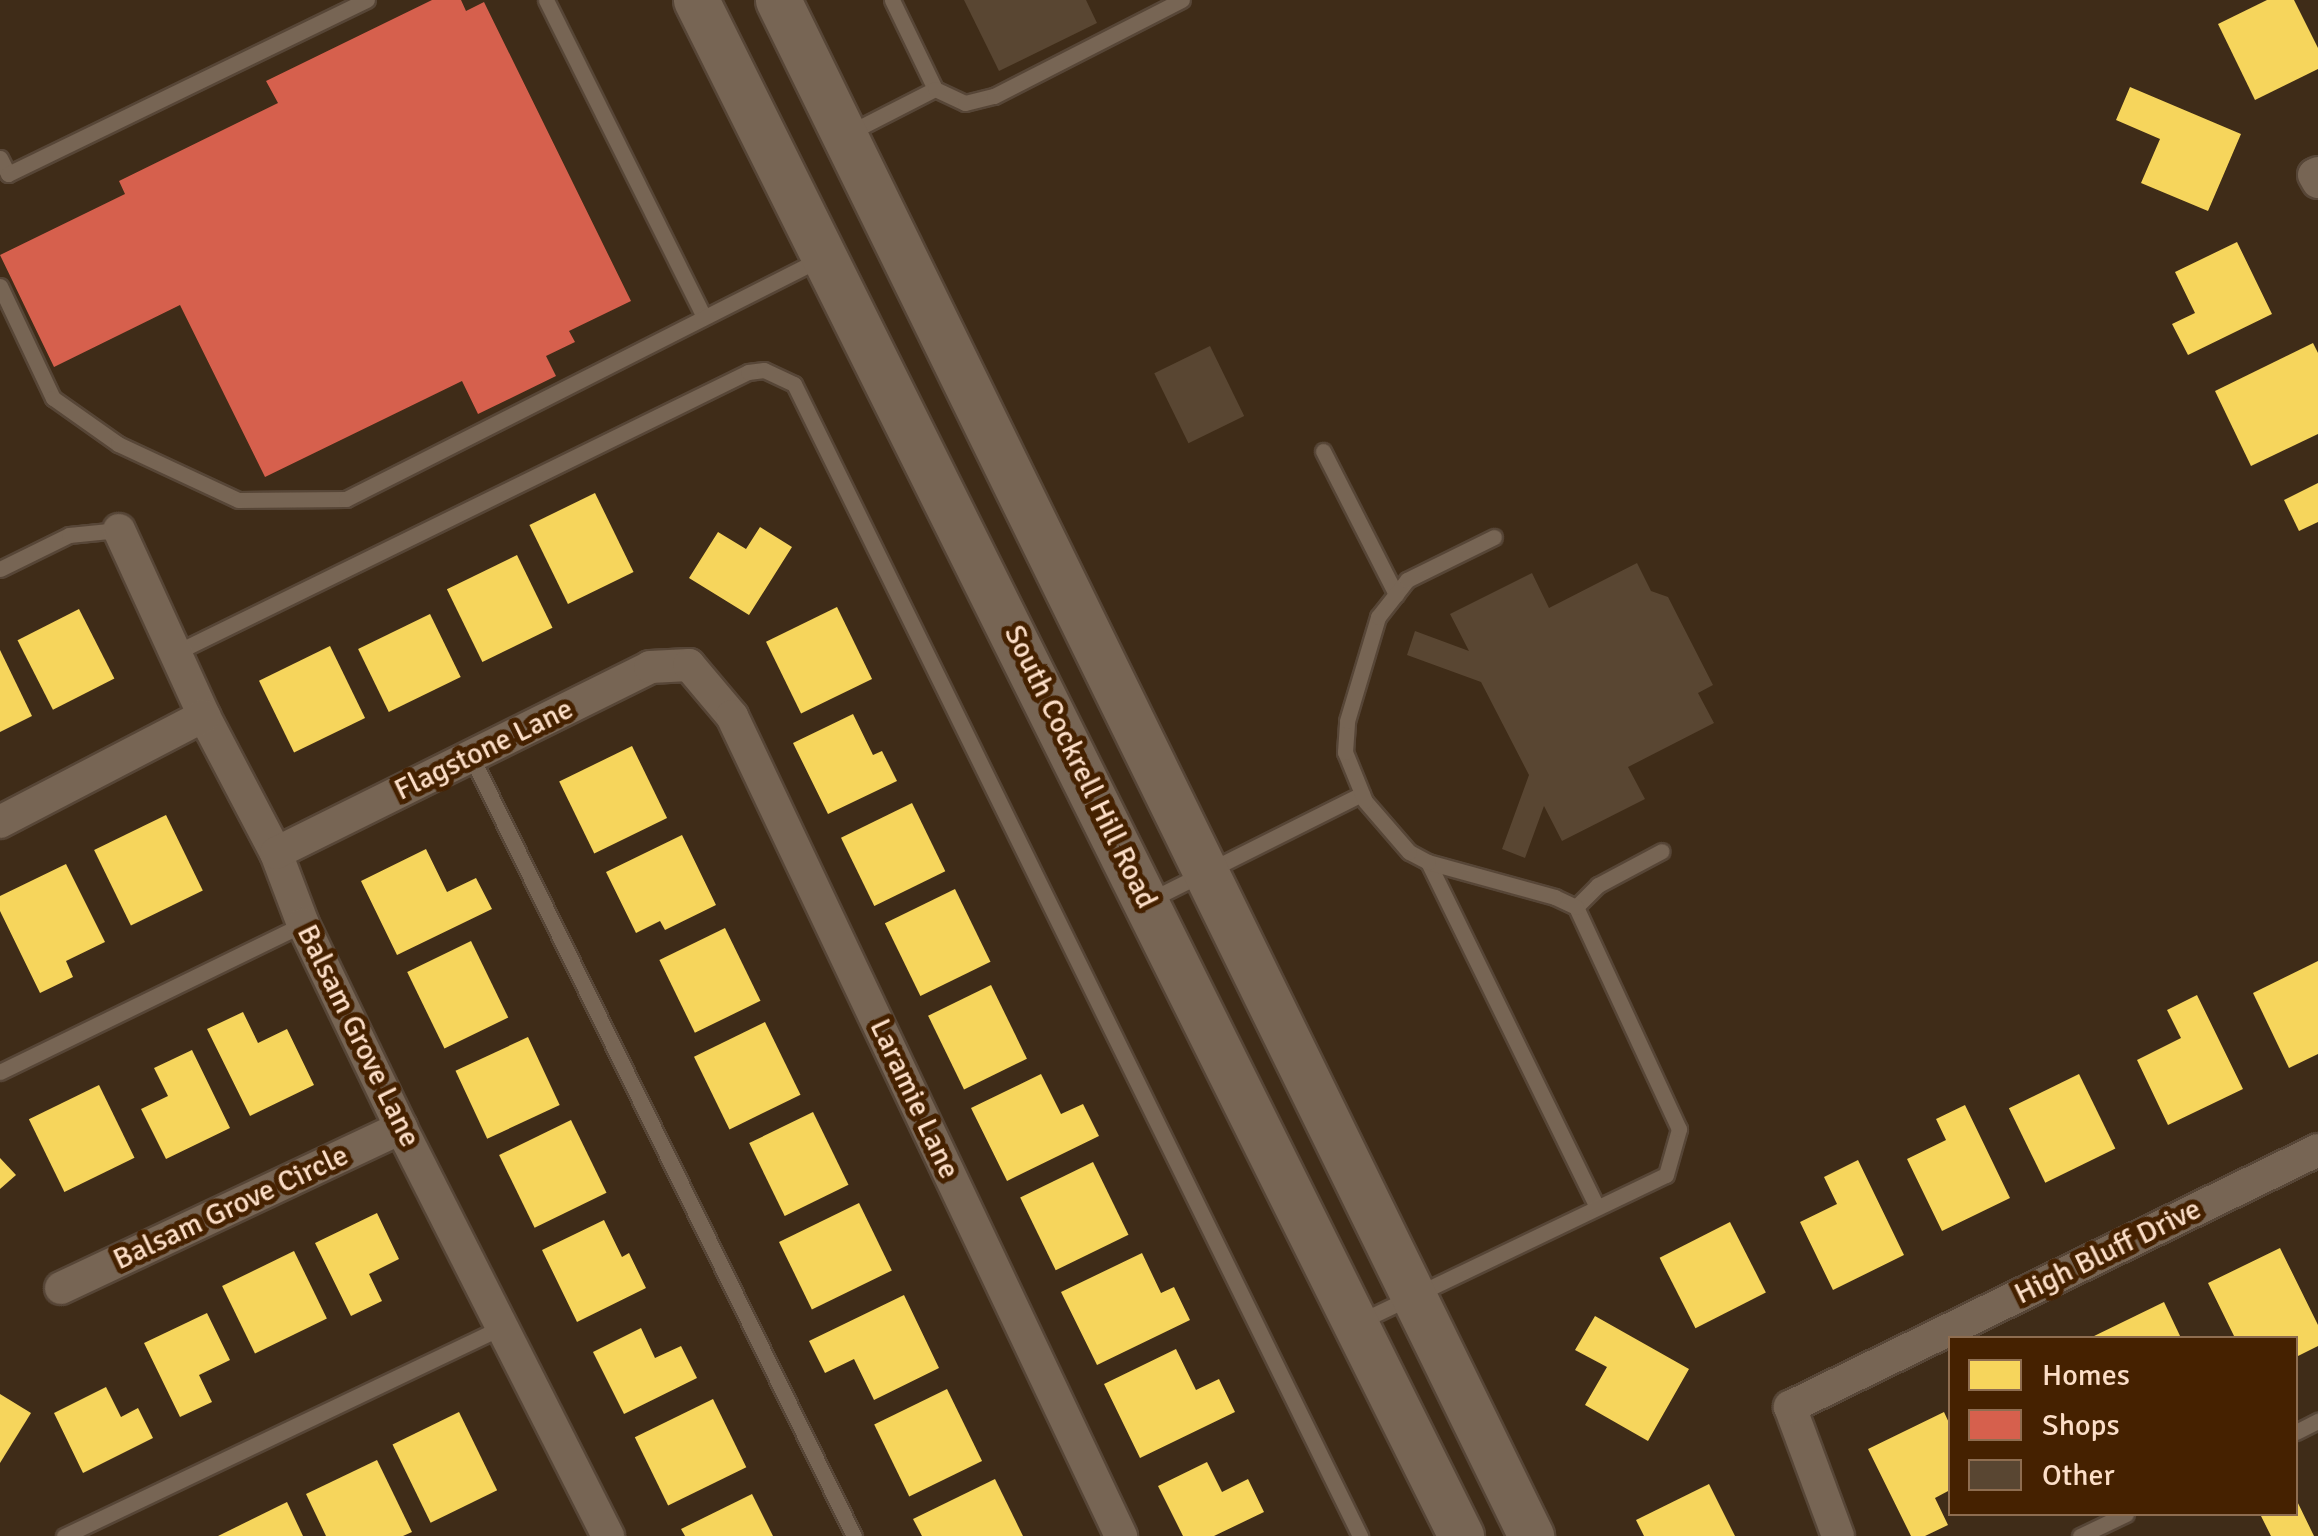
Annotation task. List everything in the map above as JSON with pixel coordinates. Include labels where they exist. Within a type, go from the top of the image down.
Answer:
[{"type":"main road","name":"South Cockrell Hill Road","points":[[696,0],[1460,1536]]},
{"type":"main road","points":[[778,0],[1530,1536]]},
{"type":"street","points":[[2318,173],[2314,175],[2318,182]]},
{"type":"street","name":"Balsam Grove Lane","points":[[119,530],[204,716],[276,853],[302,924],[502,1326],[597,1532]]},
{"type":"street","name":"Flagstone Lane","points":[[276,853],[650,666],[689,666],[694,671]]},
{"type":"street","name":"Laramie Lane","points":[[694,671],[732,716],[1121,1536]]},
{"type":"street","points":[[0,822],[204,716]]},
{"type":"street","name":"Balsam Grove Circle","points":[[61,1288],[402,1128]]},
{"type":"street","name":"High Bluff Drive","points":[[1838,1536],[1790,1407],[2318,1150]]},
{"type":"lane","points":[[546,0],[704,317]]},
{"type":"lane","points":[[892,0],[935,90],[965,103],[994,96],[1156,6],[1182,0]]},
{"type":"lane","points":[[0,158],[4,180],[360,2]]},
{"type":"lane","points":[[843,136],[935,90]]},
{"type":"lane","points":[[0,286],[53,398],[118,444],[238,500],[346,499],[826,256]]},
{"type":"lane","points":[[176,653],[748,372],[764,370],[794,384],[1360,1536]]},
{"type":"lane","points":[[1323,450],[1396,594]]},
{"type":"lane","points":[[0,569],[69,535],[119,530]]},
{"type":"lane","points":[[1355,1323],[1666,1174],[1679,1129],[1576,907],[1555,896],[1428,862],[1409,852],[1362,794],[1345,752],[1347,721],[1378,617],[1406,580],[1494,537]]},
{"type":"lane","points":[[471,756],[854,1536]]},
{"type":"lane","points":[[1146,902],[1362,794]]},
{"type":"lane","points":[[1576,907],[1598,885],[1662,851]]},
{"type":"lane","points":[[1428,862],[1597,1206]]},
{"type":"lane","points":[[0,1072],[302,924]]},
{"type":"lane","points":[[64,1536],[502,1326]]},
{"type":"lane","points":[[2080,1536],[2122,1516]]},
{"type":"building: Homes","points":[[2267,0],[2294,0],[2318,48],[2318,69],[2255,100],[2218,24]]},
{"type":"building: Homes","points":[[2130,87],[2241,134],[2208,211],[2141,183],[2160,139],[2116,120]]},
{"type":"building: Homes","points":[[2237,242],[2272,314],[2188,355],[2172,324],[2195,313],[2175,272]]},
{"type":"building: Homes","points":[[2313,343],[2318,353],[2318,434],[2251,466],[2215,391]]},
{"type":"building: Homes","points":[[2318,483],[2318,522],[2299,531],[2284,500]]},
{"type":"building: Homes","points":[[595,493],[634,572],[568,604],[529,525]]},
{"type":"building: Homes","points":[[760,527],[792,547],[749,615],[689,578],[718,532],[746,549]]},
{"type":"building: Homes","points":[[517,555],[553,628],[482,662],[447,589]]},
{"type":"building: Homes","points":[[837,607],[872,679],[801,714],[766,642]]},
{"type":"building: Homes","points":[[79,609],[114,678],[53,710],[18,640]]},
{"type":"building: Homes","points":[[430,614],[461,677],[389,712],[358,649]]},
{"type":"building: Homes","points":[[330,646],[365,718],[294,753],[259,681]]},
{"type":"building: Homes","points":[[0,650],[32,716],[0,732]]},
{"type":"building: Homes","points":[[853,714],[873,755],[882,751],[897,781],[828,814],[793,743]]},
{"type":"building: Homes","points":[[632,746],[667,818],[594,853],[559,782]]},
{"type":"building: Homes","points":[[912,803],[945,871],[874,906],[841,838]]},
{"type":"building: Homes","points":[[166,815],[203,890],[131,926],[94,850]]},
{"type":"building: Homes","points":[[682,835],[716,905],[665,930],[660,921],[636,933],[606,872]]},
{"type":"building: Homes","points":[[426,849],[447,892],[476,878],[492,909],[397,955],[361,881]]},
{"type":"building: Homes","points":[[66,864],[105,942],[66,961],[73,977],[40,993],[0,911],[0,896]]},
{"type":"building: Homes","points":[[955,889],[991,962],[920,996],[885,923]]},
{"type":"building: Homes","points":[[725,928],[761,1001],[695,1033],[659,960]]},
{"type":"building: Homes","points":[[471,941],[508,1017],[444,1049],[407,972]]},
{"type":"building: Homes","points":[[2318,961],[2318,1054],[2289,1068],[2253,993]]},
{"type":"building: Homes","points":[[991,985],[1027,1059],[964,1089],[928,1016]]},
{"type":"building: Homes","points":[[2197,995],[2243,1089],[2168,1125],[2137,1060],[2181,1038],[2167,1010]]},
{"type":"building: Homes","points":[[243,1012],[258,1043],[287,1029],[314,1085],[250,1116],[207,1029]]},
{"type":"building: Homes","points":[[765,1022],[801,1095],[730,1129],[694,1057]]},
{"type":"building: Homes","points":[[528,1037],[560,1105],[487,1139],[455,1071]]},
{"type":"building: Homes","points":[[192,1050],[230,1128],[166,1159],[141,1109],[168,1096],[154,1068]]},
{"type":"building: Homes","points":[[1041,1074],[1061,1114],[1083,1104],[1099,1136],[1007,1181],[971,1108]]},
{"type":"building: Homes","points":[[2079,1074],[2115,1149],[2045,1183],[2009,1108]]},
{"type":"building: Homes","points":[[99,1085],[135,1158],[64,1192],[29,1119]]},
{"type":"building: Homes","points":[[1965,1105],[2010,1198],[1942,1231],[1907,1159],[1946,1140],[1936,1119]]},
{"type":"building: Homes","points":[[813,1112],[849,1185],[785,1216],[749,1143]]},
{"type":"building: Homes","points":[[571,1120],[607,1193],[535,1228],[499,1155]]},
{"type":"building: Homes","points":[[0,1158],[16,1175],[0,1189]]},
{"type":"building: Homes","points":[[1858,1160],[1904,1255],[1833,1290],[1800,1222],[1837,1204],[1824,1177]]},
{"type":"building: Homes","points":[[1093,1162],[1129,1235],[1056,1270],[1020,1198]]},
{"type":"building: Homes","points":[[859,1203],[892,1270],[812,1309],[779,1242]]},
{"type":"building: Homes","points":[[377,1213],[399,1259],[369,1274],[382,1301],[351,1316],[315,1243]]},
{"type":"building: Homes","points":[[604,1220],[622,1257],[629,1253],[646,1288],[577,1322],[542,1250]]},
{"type":"building: Homes","points":[[1730,1222],[1766,1292],[1695,1328],[1660,1258]]},
{"type":"building: Homes","points":[[2280,1248],[2318,1325],[2318,1346],[2298,1356],[2298,1336],[2234,1336],[2208,1283]]},
{"type":"building: Homes","points":[[294,1251],[327,1318],[255,1353],[222,1286]]},
{"type":"building: Homes","points":[[1142,1253],[1161,1293],[1174,1287],[1190,1320],[1097,1365],[1061,1292]]},
{"type":"building: Homes","points":[[904,1295],[939,1368],[874,1400],[854,1359],[825,1373],[809,1341]]},
{"type":"building: Homes","points":[[2164,1302],[2180,1336],[2094,1336]]},
{"type":"building: Homes","points":[[207,1313],[230,1360],[199,1375],[212,1402],[180,1417],[144,1343]]},
{"type":"building: Homes","points":[[1595,1316],[1689,1369],[1648,1441],[1585,1405],[1607,1367],[1575,1350]]},
{"type":"building: Homes","points":[[641,1328],[655,1358],[681,1346],[697,1378],[624,1414],[593,1352]]},
{"type":"building: Homes","points":[[1176,1349],[1196,1390],[1219,1379],[1235,1412],[1140,1458],[1104,1384]]},
{"type":"building: Homes","points":[[106,1387],[121,1417],[138,1408],[153,1438],[83,1473],[54,1413]]},
{"type":"building: Homes","points":[[947,1389],[982,1461],[909,1496],[874,1425]]},
{"type":"building: Homes","points":[[0,1394],[31,1413],[0,1463]]},
{"type":"building: Homes","points":[[713,1399],[746,1467],[668,1505],[635,1437]]},
{"type":"building: Homes","points":[[459,1412],[497,1490],[431,1523],[392,1444]]},
{"type":"building: Homes","points":[[1944,1412],[1948,1421],[1948,1491],[1935,1498],[1948,1525],[1925,1536],[1911,1536],[1868,1449]]},
{"type":"building: Homes","points":[[377,1460],[412,1532],[403,1536],[326,1536],[306,1494]]},
{"type":"building: Homes","points":[[1207,1462],[1222,1492],[1248,1479],[1264,1512],[1214,1536],[1183,1536],[1158,1486]]},
{"type":"building: Homes","points":[[995,1479],[1023,1536],[922,1536],[913,1519]]},
{"type":"building: Homes","points":[[1709,1484],[1735,1536],[1644,1536],[1636,1520]]},
{"type":"building: Homes","points":[[752,1494],[773,1536],[685,1536],[681,1529]]},
{"type":"building: Homes","points":[[287,1502],[303,1536],[218,1536]]},
{"type":"building: Homes","points":[[2298,1503],[2314,1536],[2271,1536],[2261,1516],[2298,1516]]},
{"type":"building: Shops","points":[[432,0],[461,0],[466,11],[484,2],[631,301],[569,331],[575,342],[546,356],[556,376],[478,414],[462,381],[265,477],[180,305],[54,367],[0,255],[125,194],[119,181],[278,103],[266,81]]},
{"type":"building: Other","points":[[964,0],[1086,0],[1097,23],[999,71]]},
{"type":"building: Other","points":[[1210,346],[1244,416],[1188,443],[1154,373]]},
{"type":"building: Other","points":[[1637,563],[1651,591],[1668,597],[1713,685],[1698,693],[1714,723],[1628,767],[1645,799],[1562,841],[1544,806],[1525,858],[1502,849],[1529,775],[1481,682],[1407,655],[1415,631],[1469,651],[1450,614],[1532,573],[1549,608]]}]
